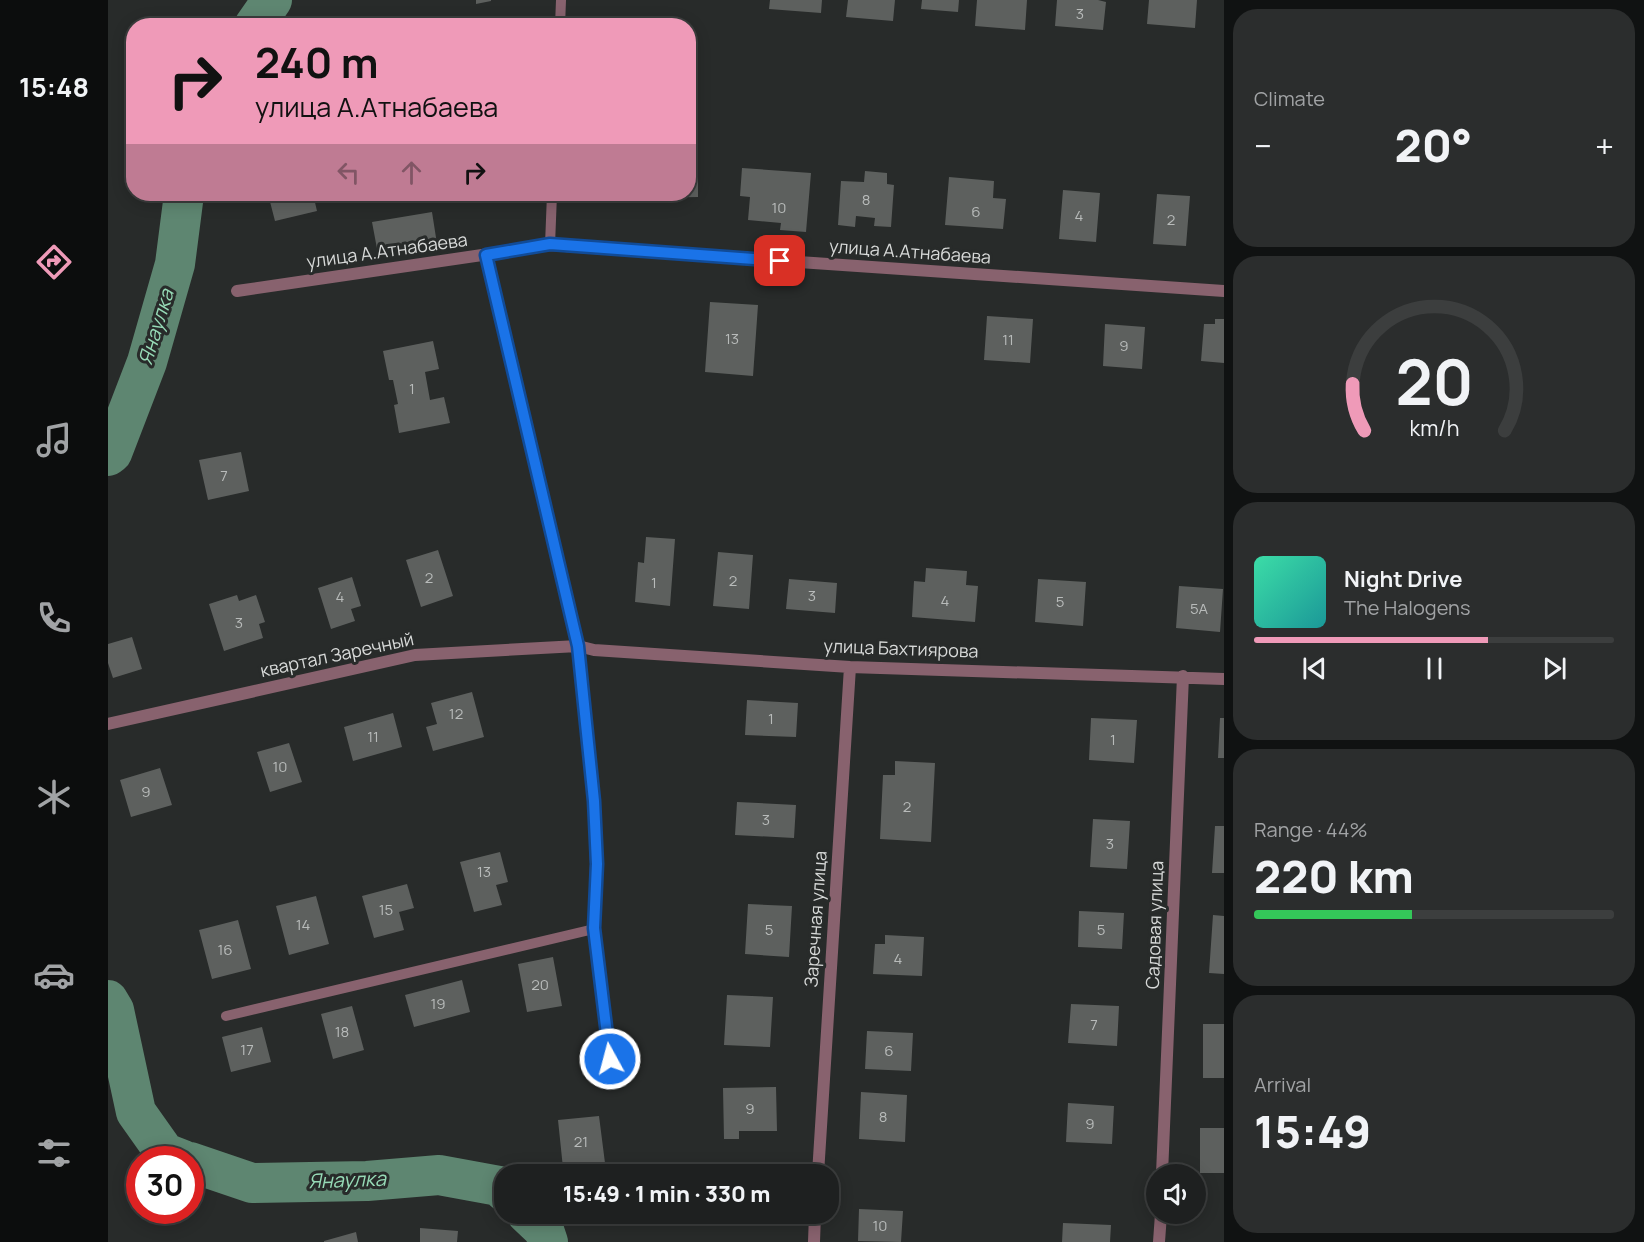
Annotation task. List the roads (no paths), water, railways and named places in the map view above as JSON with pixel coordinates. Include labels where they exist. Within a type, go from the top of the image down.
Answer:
[{"type":"street","name":"улица А.Атнабаева","points":[[237,291],[550,244],[1224,291]]},
{"type":"street","points":[[486,255],[578,646],[594,801],[597,864],[594,928],[610,1059]]},
{"type":"street","name":"улица Бахтиярова","points":[[578,646],[594,650],[850,667],[1224,679]]},
{"type":"street","name":"квартал Заречный","points":[[108,724],[415,655],[578,646]]},
{"type":"street","name":"Заречная улица","points":[[819,1164],[850,667]]},
{"type":"street","name":"Садовая улица","points":[[1162,1164],[1183,676]]},
{"type":"street","points":[[813,1242],[814,1224]]},
{"type":"street","points":[[1159,1242],[1160,1224]]},
{"type":"lane","points":[[560,18],[561,0]]},
{"type":"lane","points":[[550,244],[552,201]]},
{"type":"lane","points":[[226,1016],[594,928]]},
{"type":"waterway","name":"Янаулка","points":[[260,18],[272,0]]},
{"type":"waterway","name":"Янаулка","points":[[108,456],[112,453],[147,362],[175,264],[183,201]]},
{"type":"waterway","name":"Янаулка","points":[[108,1000],[114,1010],[136,1112],[160,1146]]},
{"type":"waterway","name":"Янаулка","points":[[204,1167],[252,1183],[367,1181],[439,1175],[494,1185]]},
{"type":"waterway","name":"Янаулка","points":[[538,1224],[544,1230],[548,1242]]}]
